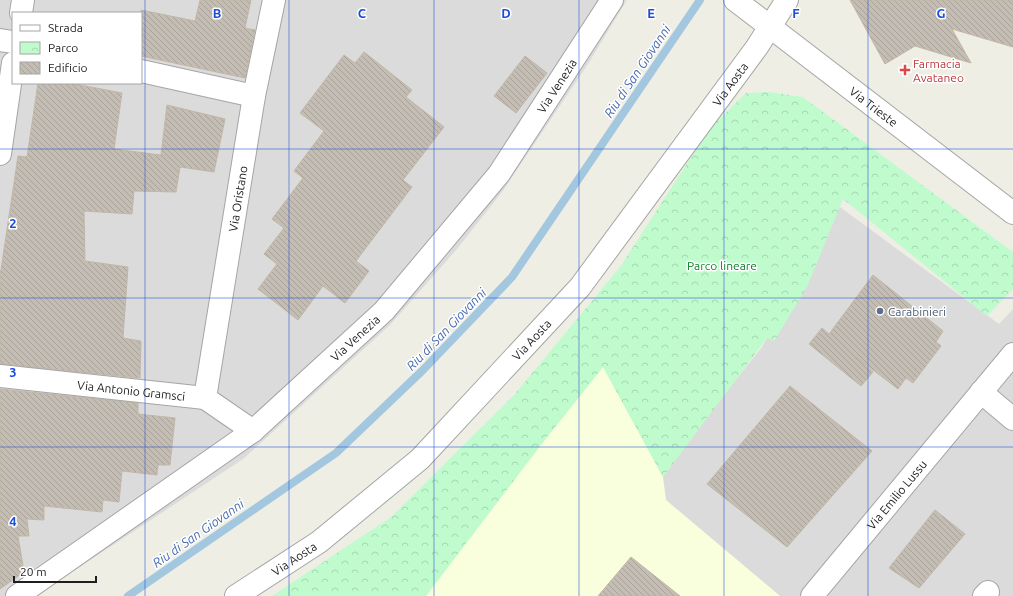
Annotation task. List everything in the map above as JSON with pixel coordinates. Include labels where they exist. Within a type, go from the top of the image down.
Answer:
[{"type":"street","points":[[21,12],[23,0]]},
{"type":"street","name":"Via Oristano","points":[[205,398],[254,96],[274,0]]},
{"type":"street","name":"Via Venezia","points":[[17,596],[253,431],[384,311],[499,174],[612,0]]},
{"type":"street","name":"Via Aosta","points":[[236,596],[319,542],[420,459],[580,287],[771,27],[787,0]]},
{"type":"street","name":"Via Trieste","points":[[744,7],[1013,213]]},
{"type":"street","points":[[0,40],[12,42]]},
{"type":"street","points":[[0,154],[12,70]]},
{"type":"street","points":[[142,71],[254,96]]},
{"type":"street","name":"Via Emilio Lussu","points":[[812,596],[1013,354]]},
{"type":"street","name":"Via Antonio Gramsci","points":[[0,376],[205,398],[253,431]]},
{"type":"street","points":[[981,392],[1013,419]]},
{"type":"shaded area","points":[[0,0],[627,0],[588,64],[502,192],[457,249],[390,325],[243,459],[36,596],[0,596]]},
{"type":"shaded area","points":[[840,207],[999,324],[1013,309],[1013,596],[432,596],[667,466],[762,347]]},
{"type":"shaded area","points":[[603,367],[663,477],[666,500],[780,596],[426,596],[544,441]]},
{"type":"green space","name":"Parco lineare","points":[[769,92],[803,97],[1013,252],[1013,289],[987,316],[843,199],[807,287],[774,341],[767,338],[663,477],[603,367],[544,441],[426,596],[272,596],[391,517],[514,395],[620,267],[710,128],[746,93]]},
{"type":"building","points":[[200,0],[251,0],[245,28],[255,30],[245,78],[142,56],[141,10],[195,21]]},
{"type":"building","points":[[850,0],[1013,0],[1013,47],[952,29],[971,63],[915,46],[885,64]]},
{"type":"building","points":[[364,52],[412,90],[406,97],[444,127],[403,180],[412,187],[356,261],[369,271],[345,303],[323,286],[298,320],[258,289],[277,264],[264,254],[284,228],[272,219],[303,178],[294,171],[324,131],[300,113],[344,55],[355,63]]},
{"type":"building","points":[[525,56],[547,73],[516,113],[494,96]]},
{"type":"building","points":[[38,84],[75,84],[122,93],[114,149],[161,155],[167,105],[225,119],[214,172],[180,167],[176,192],[134,191],[132,214],[84,211],[85,261],[128,267],[123,338],[141,341],[140,378],[0,364],[0,276],[18,156],[27,157]]},
{"type":"building","points":[[873,275],[943,331],[936,342],[941,346],[913,383],[906,378],[898,389],[856,357],[873,372],[861,386],[809,344],[822,328],[829,334]]},
{"type":"building","points":[[790,386],[872,451],[787,547],[707,484]]},
{"type":"building","points":[[0,389],[138,403],[138,414],[175,418],[170,465],[158,465],[157,475],[122,471],[119,502],[103,500],[102,512],[44,506],[44,520],[27,519],[29,536],[18,536],[24,572],[0,589]]},
{"type":"building","points":[[935,510],[965,534],[919,588],[889,568]]},
{"type":"building","points":[[631,557],[680,596],[598,596]]},
{"type":"waterway","name":"Riu di San Giovanni","points":[[128,596],[336,453],[423,370],[512,277],[700,0]]},
{"type":"place","name":"Farmacia Avataneo","points":[[905,70]]},
{"type":"place","name":"Carabinieri","points":[[880,311]]}]
